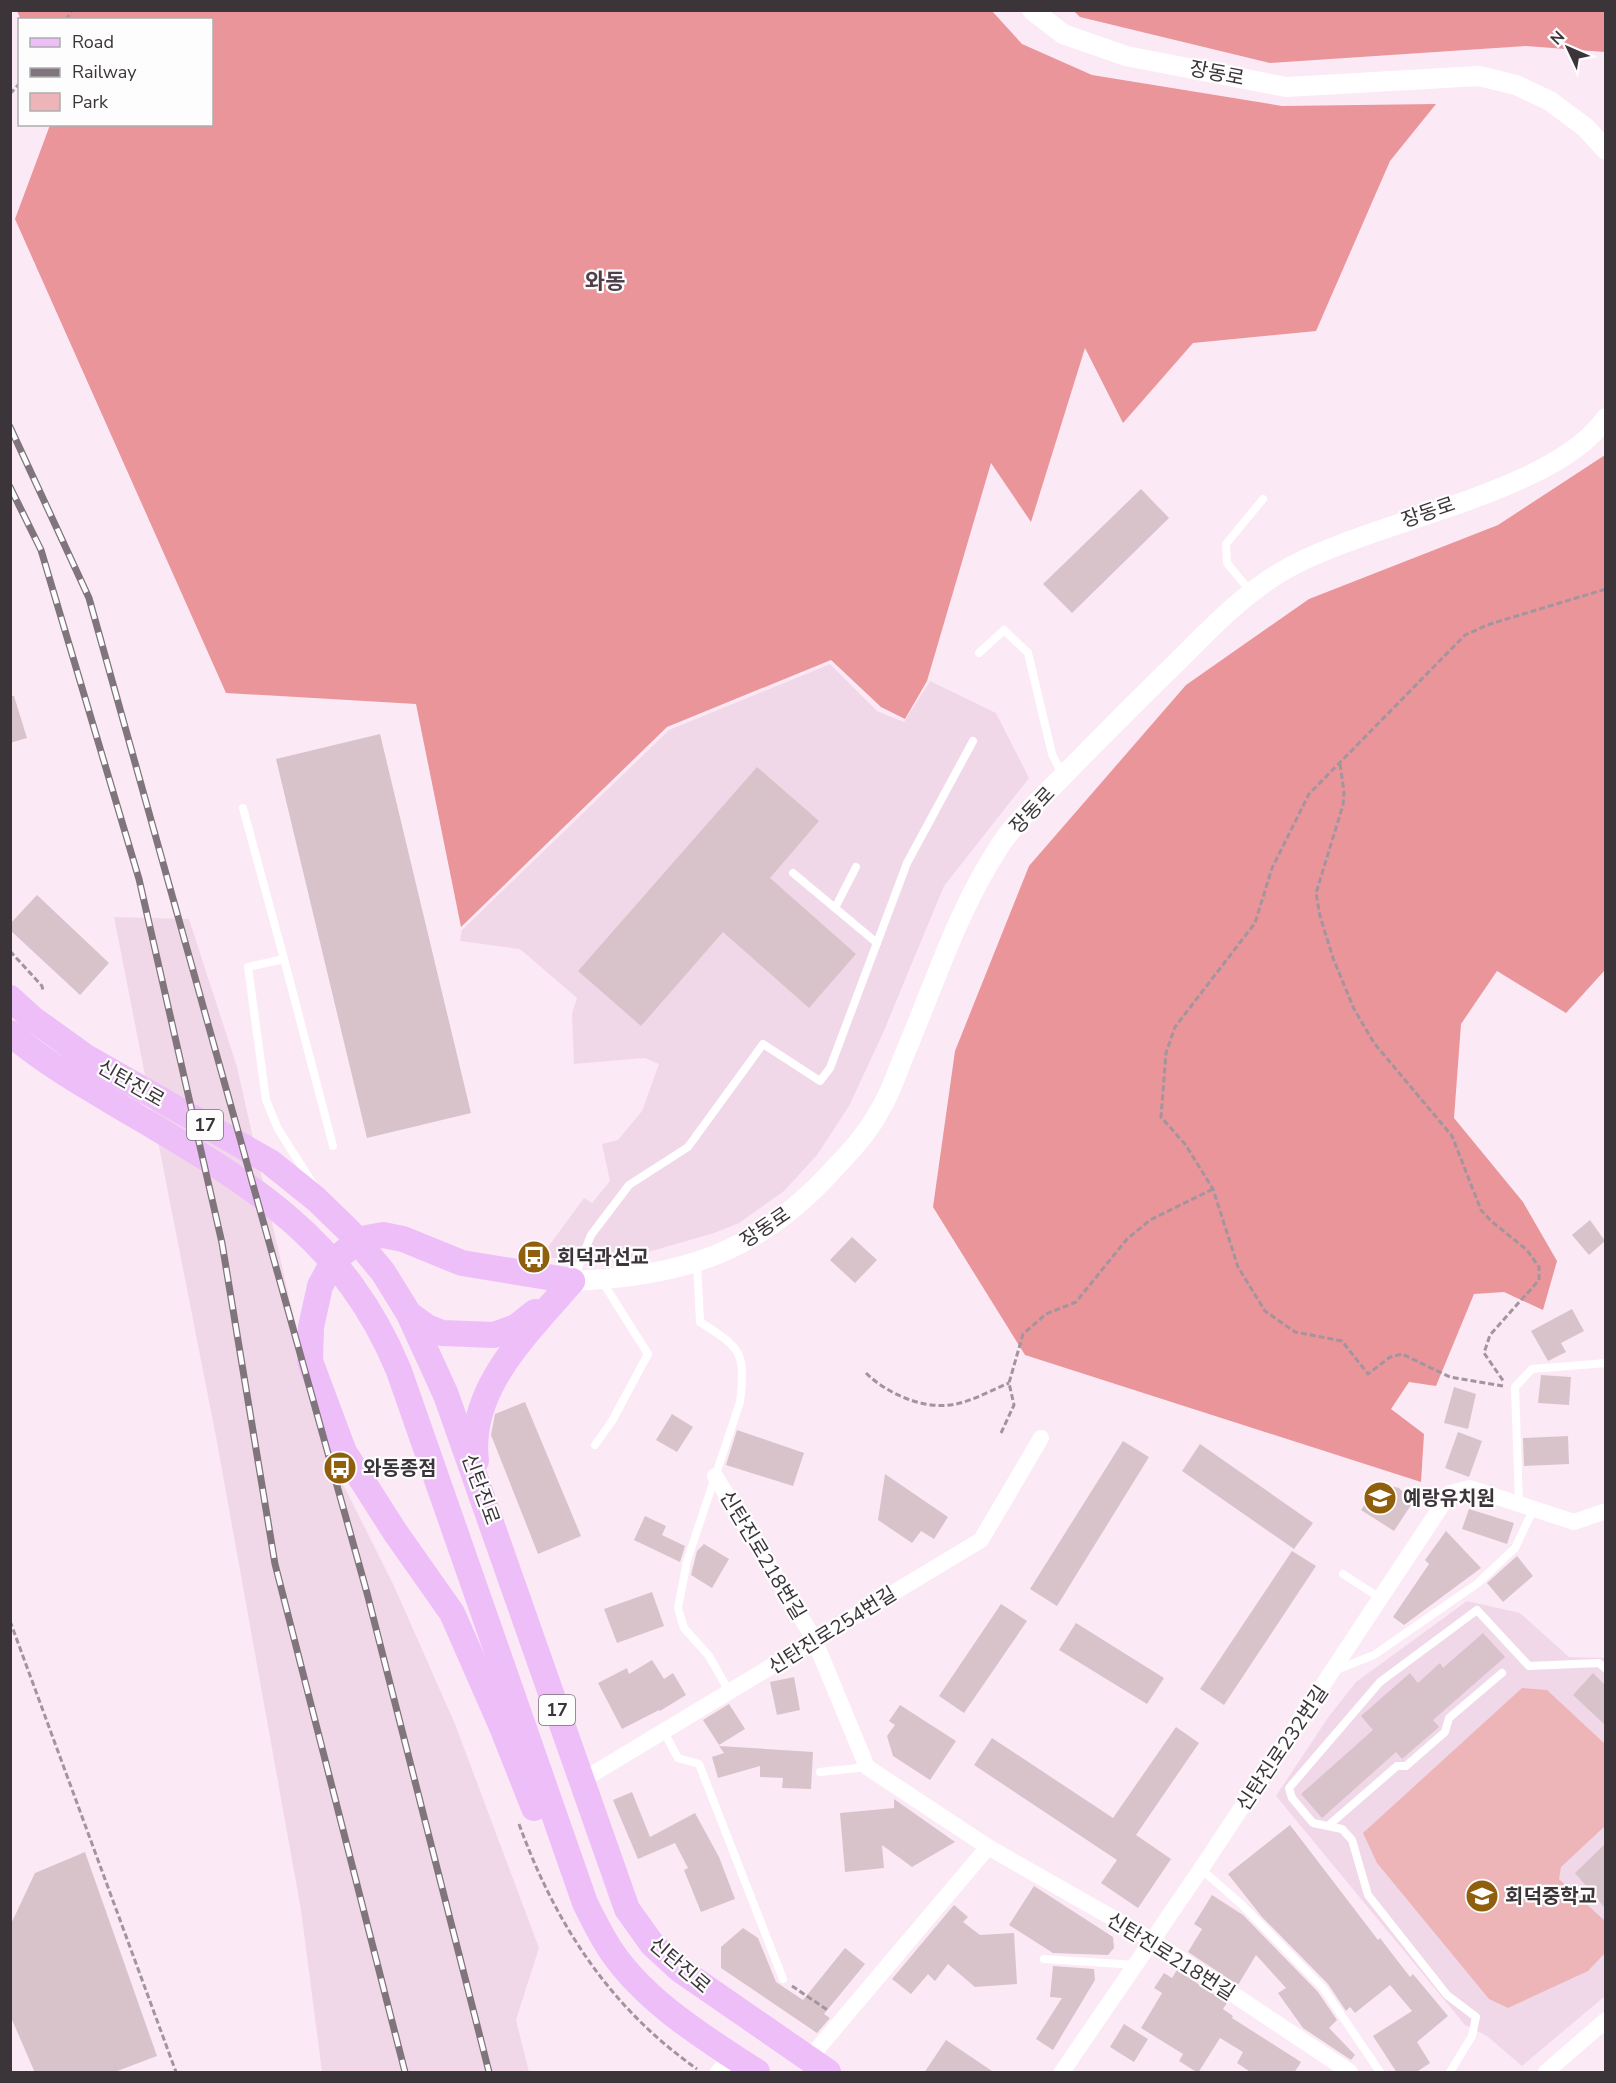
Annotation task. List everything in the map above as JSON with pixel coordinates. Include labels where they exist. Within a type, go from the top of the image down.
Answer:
[{"type":"main road","name":"신탄진로","points":[[10,998],[33,1019],[86,1057],[270,1162],[349,1231],[383,1272],[409,1314],[446,1395],[478,1479],[627,1909],[652,1944],[679,1969],[818,2066]]},
{"type":"main road","name":"신탄진로","points":[[10,1033],[66,1075],[226,1171],[290,1217],[320,1246],[358,1292],[384,1335],[399,1371],[585,1903],[613,1953],[641,1985],[725,2064],[757,2073]]},
{"type":"main road","points":[[572,1281],[462,1263],[403,1239],[383,1235],[361,1239],[334,1260],[320,1286],[311,1327],[310,1361],[344,1452],[395,1532],[452,1613],[502,1726],[550,1849],[585,1903]]},
{"type":"main road","points":[[409,1314],[427,1327],[442,1333],[494,1335],[516,1327],[572,1281]]},
{"type":"main road","points":[[478,1479],[474,1443],[477,1421],[492,1382],[514,1350],[572,1281]]},
{"type":"street","name":"장동로","points":[[1032,10],[1064,34],[1126,56],[1286,87],[1479,76],[1516,85],[1559,108],[1586,128],[1605,150]]},
{"type":"street","name":"장동로","points":[[572,1281],[602,1280],[655,1273],[697,1263],[725,1253],[775,1224],[819,1186],[856,1146],[881,1109],[964,908],[1002,842],[1063,777],[1214,626],[1252,592],[1282,571],[1351,538],[1522,479],[1574,450],[1598,429],[1605,418]]},
{"type":"street","name":"신탄진로254번길","points":[[581,1781],[730,1693],[814,1639],[981,1539],[1041,1438]]},
{"type":"street","name":"신탄진로218번길","points":[[715,1476],[814,1639],[867,1767],[988,1847],[1153,1941],[1350,2073]]},
{"type":"street","name":"신탄진로232번길","points":[[1062,2073],[1153,1941],[1450,1493],[1470,1488],[1574,1522],[1605,1511]]},
{"type":"street","points":[[818,2066],[842,2019],[988,1847]]},
{"type":"street","points":[[1546,2073],[1605,2020]]},
{"type":"lane","points":[[1252,592],[1227,563],[1226,544],[1263,499]]},
{"type":"lane","points":[[979,653],[1004,630],[1028,653],[1052,754],[1063,777]]},
{"type":"lane","points":[[572,1281],[591,1235],[629,1185],[688,1147],[763,1044],[820,1081],[830,1068],[907,863],[973,741]]},
{"type":"lane","points":[[243,807],[333,1146]]},
{"type":"lane","points":[[835,908],[856,867]]},
{"type":"lane","points":[[793,873],[877,943]]},
{"type":"lane","points":[[284,959],[248,967],[266,1100],[278,1129],[320,1195],[361,1239]]},
{"type":"lane","points":[[697,1263],[700,1322],[728,1340],[740,1353],[742,1378],[740,1402],[687,1561],[678,1608],[684,1628],[709,1656],[730,1693]]},
{"type":"lane","points":[[595,1445],[612,1421],[648,1354],[602,1280]]},
{"type":"lane","points":[[1332,1671],[1374,1655],[1478,1583],[1515,1548],[1526,1508],[1515,1387],[1532,1369],[1605,1363]]},
{"type":"lane","points":[[1343,1574],[1380,1598]]},
{"type":"lane","points":[[1450,2073],[1472,2036],[1476,2017],[1447,1995],[1368,1895],[1352,1839],[1342,1829],[1313,1823],[1292,1798],[1289,1788],[1380,1682],[1477,1610],[1529,1666],[1599,1663],[1605,1669]]},
{"type":"lane","points":[[1329,1825],[1397,1766],[1406,1766],[1445,1732],[1449,1718],[1502,1673]]},
{"type":"lane","points":[[664,1732],[678,1758],[699,1764],[783,1979]]},
{"type":"lane","points":[[820,1772],[867,1767]]},
{"type":"lane","points":[[1201,1869],[1241,1904],[1323,1988],[1380,2073]]},
{"type":"lane","points":[[1044,1959],[1136,1965]]},
{"type":"path","points":[[1514,1395],[1501,1384],[1450,1377],[1402,1354],[1390,1357],[1368,1374],[1342,1341],[1295,1332],[1279,1323],[1265,1311],[1238,1267],[1213,1188],[1185,1144],[1161,1117],[1162,1092],[1170,1038],[1182,1017],[1255,922],[1272,868],[1314,787],[1340,764],[1465,635],[1490,624],[1605,589]]},
{"type":"path","points":[[1340,764],[1344,792],[1343,805],[1316,893],[1320,916],[1333,958],[1362,1026],[1452,1136],[1481,1210],[1527,1250],[1539,1267],[1539,1280],[1490,1335],[1484,1353],[1514,1395]]},
{"type":"path","points":[[10,951],[42,986],[43,992]]},
{"type":"path","points":[[1000,1432],[1014,1406],[1009,1383],[1023,1334],[1046,1314],[1076,1302],[1114,1253],[1150,1220],[1213,1188]]},
{"type":"path","points":[[866,1373],[886,1391],[946,1405],[957,1404],[1009,1383]]},
{"type":"path","points":[[10,1621],[176,2073]]},
{"type":"path","points":[[783,1979],[842,2019]]},
{"type":"shaded area","points":[[17,11],[992,11],[1022,44],[1092,75],[1282,106],[1436,104],[1390,161],[1316,331],[1193,343],[1123,423],[1085,348],[1031,522],[991,463],[927,681],[905,719],[881,707],[831,660],[667,727],[461,927],[416,704],[226,693],[15,219],[50,126],[213,126],[213,18],[20,18]]},
{"type":"shaded area","points":[[1074,11],[1605,11],[1605,52],[1526,46],[1270,63],[1080,17]]},
{"type":"shaded area","points":[[1605,455],[1605,970],[1566,1013],[1497,971],[1461,1024],[1454,1118],[1523,1202],[1557,1261],[1543,1310],[1504,1292],[1474,1294],[1436,1386],[1409,1382],[1391,1409],[1424,1434],[1421,1482],[1025,1355],[933,1207],[955,1051],[1029,866],[1186,685],[1309,599],[1498,525]]},
{"type":"shaded area","points":[[830,664],[877,711],[904,722],[930,681],[996,713],[1029,778],[944,886],[883,1033],[849,1106],[817,1155],[784,1191],[739,1223],[714,1233],[624,1259],[540,1258],[584,1198],[592,1203],[610,1181],[602,1144],[618,1140],[642,1111],[659,1064],[645,1058],[574,1064],[572,1013],[577,998],[520,949],[460,941],[462,930],[669,730]]},
{"type":"shaded area","points":[[114,917],[189,919],[237,1067],[300,1346],[341,1480],[394,1586],[455,1724],[539,1948],[516,2020],[529,2072],[322,2072],[301,1910],[217,1442]]},
{"type":"shaded area","name":"회덕중학교","points":[[1467,1601],[1520,1613],[1569,1657],[1606,1658],[1605,1996],[1522,2066],[1487,2036],[1465,2025],[1276,1796],[1327,1719],[1356,1682]]},
{"type":"green space","points":[[1522,1688],[1547,1690],[1605,1744],[1605,1826],[1561,1867],[1559,1879],[1605,1921],[1606,1952],[1588,1971],[1508,2008],[1489,1999],[1377,1863],[1363,1833]]},
{"type":"building","points":[[1141,489],[1169,518],[1072,613],[1043,584]]},
{"type":"building","points":[[10,696],[14,696],[27,738],[10,743]]},
{"type":"building","points":[[380,734],[471,1113],[367,1138],[276,759]]},
{"type":"building","points":[[757,767],[819,821],[770,878],[856,954],[809,1008],[723,932],[641,1026],[578,971]]},
{"type":"building","points":[[37,895],[109,963],[80,995],[10,930],[10,924]]},
{"type":"building","points":[[1590,1220],[1605,1241],[1589,1255],[1572,1235]]},
{"type":"building","points":[[852,1237],[877,1260],[855,1283],[830,1260]]},
{"type":"building","points":[[1572,1309],[1584,1331],[1561,1343],[1566,1352],[1548,1361],[1531,1331]]},
{"type":"building","points":[[1541,1375],[1571,1377],[1569,1405],[1538,1403]]},
{"type":"building","points":[[1454,1387],[1476,1394],[1468,1429],[1444,1423]]},
{"type":"building","points":[[525,1402],[581,1536],[538,1554],[491,1435],[495,1414]]},
{"type":"building","points":[[672,1414],[693,1427],[677,1452],[656,1440]]},
{"type":"building","points":[[737,1430],[804,1453],[793,1486],[726,1465]]},
{"type":"building","points":[[1458,1432],[1482,1441],[1469,1477],[1445,1468]]},
{"type":"building","points":[[1568,1436],[1569,1464],[1524,1466],[1523,1438]]},
{"type":"building","points":[[1123,1441],[1149,1457],[1057,1606],[1030,1589]]},
{"type":"building","points":[[1200,1444],[1313,1523],[1294,1549],[1182,1471]]},
{"type":"building","points":[[885,1474],[948,1517],[934,1539],[921,1531],[912,1543],[878,1520]]},
{"type":"building","points":[[1379,1483],[1399,1488],[1413,1502],[1394,1531],[1361,1510]]},
{"type":"building","points":[[1469,1509],[1514,1523],[1507,1544],[1462,1529]]},
{"type":"building","points":[[645,1516],[666,1526],[662,1535],[685,1546],[680,1562],[634,1540]]},
{"type":"building","points":[[1446,1531],[1481,1568],[1404,1625],[1393,1617],[1429,1564],[1425,1560]]},
{"type":"building","points":[[704,1544],[729,1559],[712,1588],[691,1575],[697,1551]]},
{"type":"building","points":[[1292,1551],[1316,1566],[1224,1705],[1200,1689]]},
{"type":"building","points":[[1517,1556],[1533,1576],[1503,1602],[1487,1583]]},
{"type":"building","points":[[652,1592],[664,1626],[617,1643],[604,1609]]},
{"type":"building","points":[[1001,1604],[1027,1621],[964,1713],[939,1696]]},
{"type":"building","points":[[1076,1623],[1164,1678],[1147,1704],[1059,1650]]},
{"type":"building","points":[[1483,1633],[1505,1657],[1433,1720],[1439,1727],[1402,1759],[1396,1752],[1322,1818],[1301,1794],[1373,1730],[1361,1716],[1410,1673],[1418,1683],[1440,1663],[1443,1668]]},
{"type":"building","points":[[652,1660],[664,1679],[673,1673],[686,1695],[660,1711],[622,1729],[598,1683],[627,1668],[629,1674]]},
{"type":"building","points":[[1593,1673],[1605,1685],[1605,1725],[1573,1695]]},
{"type":"building","points":[[794,1677],[800,1710],[777,1715],[770,1682]]},
{"type":"building","points":[[729,1704],[745,1729],[719,1745],[703,1720]]},
{"type":"building","points":[[900,1705],[956,1741],[930,1780],[893,1756],[887,1736],[895,1725],[889,1721]]},
{"type":"building","points":[[1176,1727],[1199,1743],[1136,1835],[1171,1859],[1138,1908],[1101,1883],[1117,1860],[974,1765],[992,1738],[1113,1818]]},
{"type":"building","points":[[719,1746],[813,1752],[811,1789],[782,1788],[783,1778],[760,1777],[760,1766],[718,1778],[712,1757],[724,1753]]},
{"type":"building","points":[[632,1792],[650,1837],[695,1813],[719,1857],[735,1899],[701,1912],[684,1870],[688,1868],[675,1843],[638,1859],[613,1800]]},
{"type":"building","points":[[894,1799],[955,1842],[912,1867],[882,1845],[884,1868],[845,1872],[840,1813],[894,1808]]},
{"type":"building","points":[[1290,1825],[1378,1940],[1380,1938],[1410,1977],[1413,1974],[1448,2016],[1417,2042],[1430,2063],[1415,2073],[1397,2073],[1373,2036],[1412,2011],[1390,1985],[1355,2013],[1350,2007],[1346,2011],[1328,1984],[1262,1917],[1228,1874]]},
{"type":"building","points":[[1605,1844],[1605,1908],[1575,1873]]},
{"type":"building","points":[[85,1852],[157,2056],[112,2073],[35,2073],[10,2015],[10,1926],[35,1873]]},
{"type":"building","points":[[1034,1886],[1113,1937],[1114,1948],[1108,1955],[1053,1953],[1009,1925]]},
{"type":"building","points":[[1212,1895],[1243,1915],[1318,1992],[1337,2020],[1329,2028],[1355,2055],[1351,2060],[1303,2028],[1278,1993],[1286,1988],[1256,1955],[1238,1985],[1188,1952],[1202,1929],[1194,1924]]},
{"type":"building","points":[[954,1905],[968,1917],[963,1922],[980,1935],[1014,1933],[1017,1984],[975,1987],[948,1964],[935,1981],[928,1974],[911,1994],[892,1979]]},
{"type":"building","points":[[743,1928],[758,1938],[776,1982],[803,2000],[845,1948],[865,1964],[824,2014],[830,2018],[817,2033],[721,1968],[721,1947]]},
{"type":"building","points":[[1053,1966],[1094,1969],[1095,1980],[1053,2050],[1036,2039],[1062,1998],[1050,1997]]},
{"type":"building","points":[[1177,1970],[1227,2003],[1223,2009],[1233,2016],[1232,2018],[1301,2062],[1294,2073],[1252,2073],[1237,2063],[1243,2052],[1220,2038],[1198,2073],[1179,2061],[1183,2054],[1141,2028],[1162,1993],[1154,1988],[1164,1973],[1172,1978]]},
{"type":"building","points":[[1124,2024],[1148,2039],[1134,2062],[1110,2047]]},
{"type":"building","points":[[946,2040],[995,2073],[924,2073]]},
{"type":"railway","points":[[10,427],[89,598],[367,1593],[489,2072]]},
{"type":"railway","points":[[10,487],[41,550],[139,879],[222,1243],[275,1564],[405,2072]]},
{"type":"place","name":"회덕과선교","points":[[534,1257]]},
{"type":"place","name":"와동종점","points":[[340,1468]]},
{"type":"place","name":"예랑유치원","points":[[1380,1498]]},
{"type":"place","name":"회덕중학교","points":[[1482,1896]]},
{"type":"district","name":"와동","points":[[605,281]]}]
